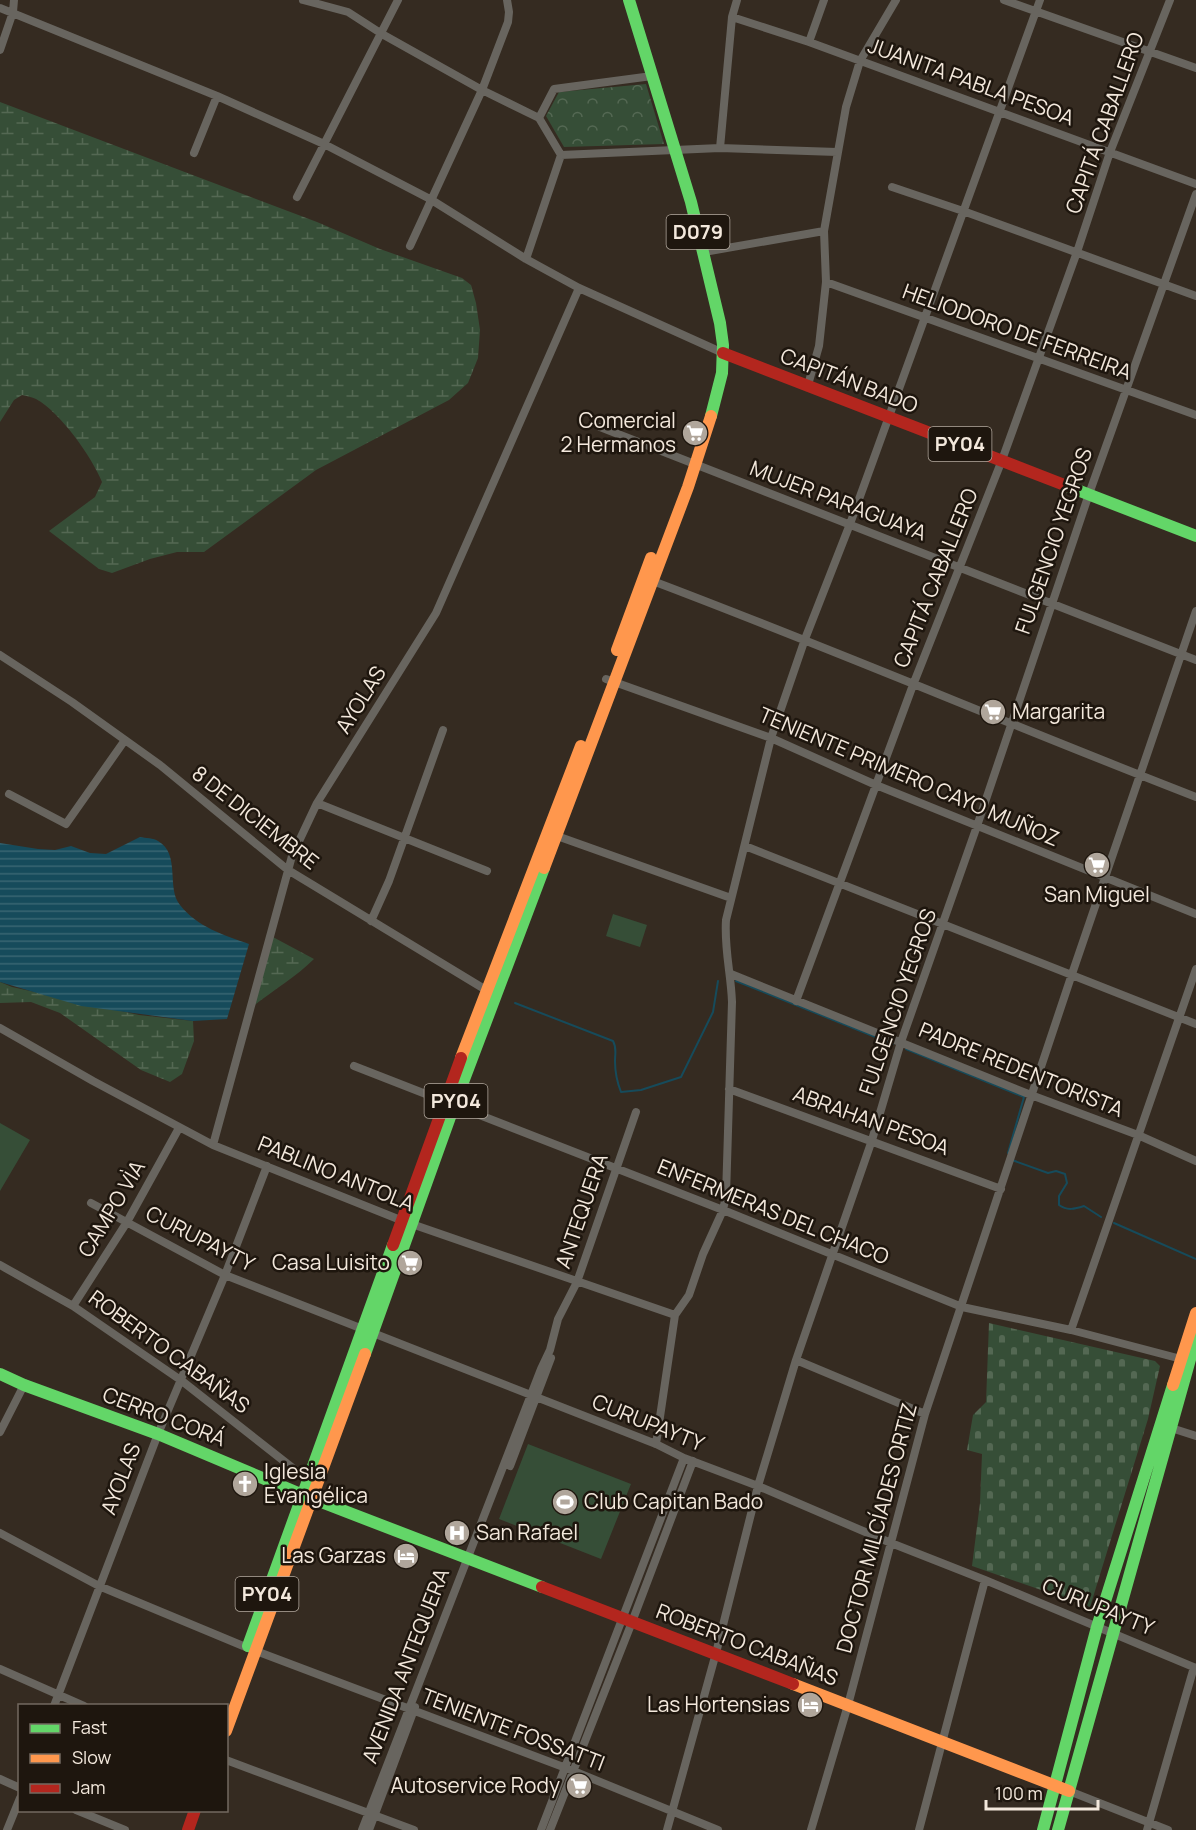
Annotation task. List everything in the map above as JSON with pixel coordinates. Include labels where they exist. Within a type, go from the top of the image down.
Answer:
[{"type":"main road","name":"D079","points":[[629,0],[704,252],[723,353]]},
{"type":"main road","name":"CAPITÁN BADO","points":[[723,353],[1196,536]]},
{"type":"main road","name":"PY04","points":[[492,993],[557,836],[647,579],[684,484],[693,468],[718,393],[723,353]]},
{"type":"main road","name":"PY04","points":[[228,1725],[252,1649],[408,1223],[449,1104],[611,680]]},
{"type":"main road","points":[[1058,1830],[1196,1313]]},
{"type":"main road","name":"PY04","points":[[308,1496],[308,1480],[368,1332]]},
{"type":"main road","points":[[1184,1360],[1196,1336]]},
{"type":"main road","name":"CERRO CORÁ","points":[[0,1374],[158,1434],[308,1496]]},
{"type":"main road","points":[[1043,1830],[1097,1627],[1165,1427]]},
{"type":"main road","name":"ROBERTO CABAÑAS","points":[[308,1496],[1069,1791]]},
{"type":"main road","name":"PY04","points":[[227,1704],[252,1649]]},
{"type":"main road","points":[[179,1830],[186,1812]]},
{"type":"main road","points":[[188,1830],[194,1812]]},
{"type":"street","points":[[0,50],[14,0]]},
{"type":"street","points":[[303,0],[348,12],[382,34],[482,90],[539,118],[561,155],[526,259]]},
{"type":"street","points":[[297,197],[398,0]]},
{"type":"street","points":[[410,246],[482,90],[508,22],[507,0]]},
{"type":"street","points":[[720,148],[732,16],[737,0]]},
{"type":"street","points":[[809,42],[824,0]]},
{"type":"street","points":[[808,385],[819,346],[826,282],[825,231],[846,107],[860,61],[896,0]]},
{"type":"street","points":[[1004,0],[1196,68]]},
{"type":"street","points":[[656,1444],[675,1315],[688,1295],[723,1210],[726,1196],[732,1002],[731,974],[724,940],[731,898],[771,738],[805,639],[850,524],[1040,0]]},
{"type":"street","name":"CAPITÁ CABALLERO","points":[[796,1001],[913,684],[1002,460],[1077,252],[1110,152],[1170,0]]},
{"type":"street","points":[[0,8],[217,96],[324,144],[430,199],[526,259],[579,288],[723,353]]},
{"type":"street","name":"JUANITA PABLA PESOA","points":[[732,16],[1196,184]]},
{"type":"street","points":[[539,118],[554,89],[652,76]]},
{"type":"street","points":[[194,153],[217,96]]},
{"type":"street","points":[[561,155],[720,148],[837,152]]},
{"type":"street","points":[[892,187],[1196,296]]},
{"type":"street","name":"FULGENCIO YEGROS","points":[[667,1830],[716,1653],[758,1486],[796,1360],[872,1140],[901,1042],[944,923],[1051,604],[1196,194]]},
{"type":"street","points":[[704,252],[825,231]]},
{"type":"street","name":"HELIODORO DE FERREIRA","points":[[826,282],[1196,416]]},
{"type":"street","name":"AYOLAS","points":[[213,1145],[288,870],[317,803],[436,613],[579,288]]},
{"type":"street","name":"MUJER PARAGUAYA","points":[[600,428],[693,468],[850,524],[1196,660]]},
{"type":"street","points":[[647,579],[805,639],[1196,797]]},
{"type":"street","name":"DOCTOR MILCÍADES ORTIZ","points":[[811,1830],[848,1705],[925,1414],[1196,611]]},
{"type":"street","name":"8 DE DICIEMBRE","points":[[0,655],[160,765],[288,870],[492,993]]},
{"type":"street","name":"TENIENTE PRIMERO CAYO MUÑOZ","points":[[611,680],[771,738],[876,785],[1196,914]]},
{"type":"street","points":[[371,921],[389,880],[443,730]]},
{"type":"street","points":[[9,794],[66,824],[125,740]]},
{"type":"street","points":[[317,803],[487,871]]},
{"type":"street","points":[[557,836],[731,898]]},
{"type":"street","points":[[745,846],[1196,1024]]},
{"type":"street","points":[[1071,1330],[1196,969]]},
{"type":"street","name":"PADRE REDENTORISTA","points":[[731,974],[1196,1161]]},
{"type":"street","name":"PABLINO ANTOLA","points":[[0,1028],[213,1145],[408,1223],[675,1315]]},
{"type":"street","name":"ENFERMERAS DEL CHACO","points":[[354,1066],[723,1210],[962,1307],[1071,1330],[1184,1360]]},
{"type":"street","name":"ABRAHAN PESOA","points":[[729,1089],[1001,1189]]},
{"type":"street","name":"ANTEQUERA","points":[[558,1319],[577,1282],[636,1112]]},
{"type":"street","name":"CAMPO VÌA","points":[[73,1306],[127,1222],[179,1128]]},
{"type":"street","name":"AYOLAS","points":[[55,1704],[158,1434],[182,1381],[267,1166]]},
{"type":"street","name":"CURUPAYTY","points":[[91,1203],[225,1275],[656,1444],[891,1544],[985,1580],[1195,1668]]},
{"type":"street","name":"ROBERTO CABAÑAS","points":[[0,1265],[73,1306],[182,1381],[308,1480]]},
{"type":"street","name":"AVENIDA ANTEQUERA","points":[[369,1830],[372,1814],[411,1710],[534,1396],[550,1362],[558,1319]]},
{"type":"street","points":[[796,1360],[925,1414]]},
{"type":"street","points":[[0,1432],[24,1385]]},
{"type":"street","points":[[1165,1427],[1196,1436]]},
{"type":"street","points":[[541,1830],[569,1770],[688,1459]]},
{"type":"street","name":"TENIENTE FOSSATTI","points":[[0,1533],[99,1586],[252,1649],[569,1770],[718,1830]]},
{"type":"street","points":[[919,1830],[985,1580]]},
{"type":"street","points":[[1148,1826],[1195,1668]]},
{"type":"street","points":[[0,1670],[79,1704]]},
{"type":"street","points":[[228,1761],[414,1830]]},
{"type":"street","points":[[550,1830],[569,1770]]},
{"type":"street","points":[[0,1779],[18,1787]]},
{"type":"street","name":"ROBERTO CABAÑAS","points":[[1069,1791],[1148,1826],[1168,1830]]},
{"type":"street","points":[[7,1830],[18,1803]]},
{"type":"street","points":[[81,1812],[125,1830]]},
{"type":"street","name":"AVENIDA ANTEQUERA","points":[[362,1830],[372,1814]]},
{"type":"green space","points":[[646,84],[664,144],[564,147],[546,116],[559,92]]},
{"type":"green space","points":[[0,102],[317,222],[380,249],[462,278],[471,285],[480,330],[478,358],[468,383],[449,400],[316,470],[204,552],[177,552],[112,573],[99,569],[49,531],[95,497],[102,482],[83,448],[55,414],[31,397],[22,395],[14,400],[0,422]]},
{"type":"green space","points":[[613,914],[647,925],[640,947],[606,936]]},
{"type":"green space","points":[[271,936],[314,959],[252,1007]]},
{"type":"green space","points":[[0,982],[12,987],[139,1015],[193,1021],[194,1041],[182,1074],[170,1082],[141,1070],[60,1013],[31,1002],[0,1003]]},
{"type":"green space","points":[[0,1123],[30,1140],[0,1191]]},
{"type":"green space","points":[[989,1323],[1155,1361],[1160,1366],[1148,1419],[1090,1607],[972,1566],[980,1503],[982,1454],[967,1450],[973,1415],[986,1402]]},
{"type":"green space","name":"Club Capitan Bado","points":[[528,1444],[631,1484],[601,1559],[499,1519]]},
{"type":"water","points":[[140,837],[156,840],[165,847],[171,862],[176,898],[187,913],[203,925],[249,944],[227,1019],[193,1021],[81,1006],[0,982],[0,843],[55,850],[71,846],[90,853],[106,854]]},
{"type":"waterway","points":[[515,1003],[613,1041],[617,1081],[621,1092],[641,1090],[681,1077],[713,1012],[718,981]]},
{"type":"waterway","points":[[736,981],[893,1044]]},
{"type":"waterway","points":[[906,1049],[1024,1097],[1008,1153]]},
{"type":"waterway","points":[[1012,1160],[1048,1173],[1056,1171],[1065,1174],[1067,1183],[1059,1196],[1059,1205],[1071,1209],[1084,1206],[1101,1217]]},
{"type":"waterway","points":[[1114,1223],[1196,1259]]},
{"type":"traffic: fast","points":[[629,0],[691,202],[720,323],[723,345],[722,373],[711,416]]},
{"type":"traffic: fast","points":[[1067,486],[1196,536]]},
{"type":"traffic: fast","points":[[365,1354],[454,1106],[544,868]]},
{"type":"traffic: fast","points":[[248,1646],[393,1245]]},
{"type":"traffic: fast","points":[[1058,1830],[1196,1338]]},
{"type":"traffic: fast","points":[[0,1374],[158,1434],[303,1495],[542,1587]]},
{"type":"traffic: fast","points":[[1043,1830],[1097,1627],[1173,1385]]},
{"type":"traffic: slow","points":[[544,868],[688,487],[711,416]]},
{"type":"traffic: slow","points":[[617,650],[651,558]]},
{"type":"traffic: slow","points":[[461,1058],[581,746]]},
{"type":"traffic: slow","points":[[1173,1385],[1196,1313]]},
{"type":"traffic: slow","points":[[228,1726],[365,1354]]},
{"type":"traffic: slow","points":[[793,1684],[1069,1791]]},
{"type":"traffic: jam","points":[[723,353],[1067,486]]},
{"type":"traffic: jam","points":[[393,1245],[461,1058]]},
{"type":"traffic: jam","points":[[542,1587],[793,1684]]},
{"type":"traffic: jam","points":[[188,1830],[194,1812]]},
{"type":"place","name":"Comercial 2 Hermanos","points":[[695,433]]},
{"type":"place","name":"Margarita","points":[[993,712]]},
{"type":"place","name":"San Miguel","points":[[1097,865]]},
{"type":"place","name":"Casa Luisito","points":[[410,1263]]},
{"type":"place","name":"Iglesia Evangélica","points":[[245,1484]]},
{"type":"place","name":"Club Capitan Bado","points":[[565,1502]]},
{"type":"place","name":"San Rafael","points":[[457,1533]]},
{"type":"place","name":"Las Garzas","points":[[406,1556]]},
{"type":"place","name":"Las Hortensias","points":[[810,1705]]},
{"type":"place","name":"Autoservice Rody","points":[[579,1786]]}]
